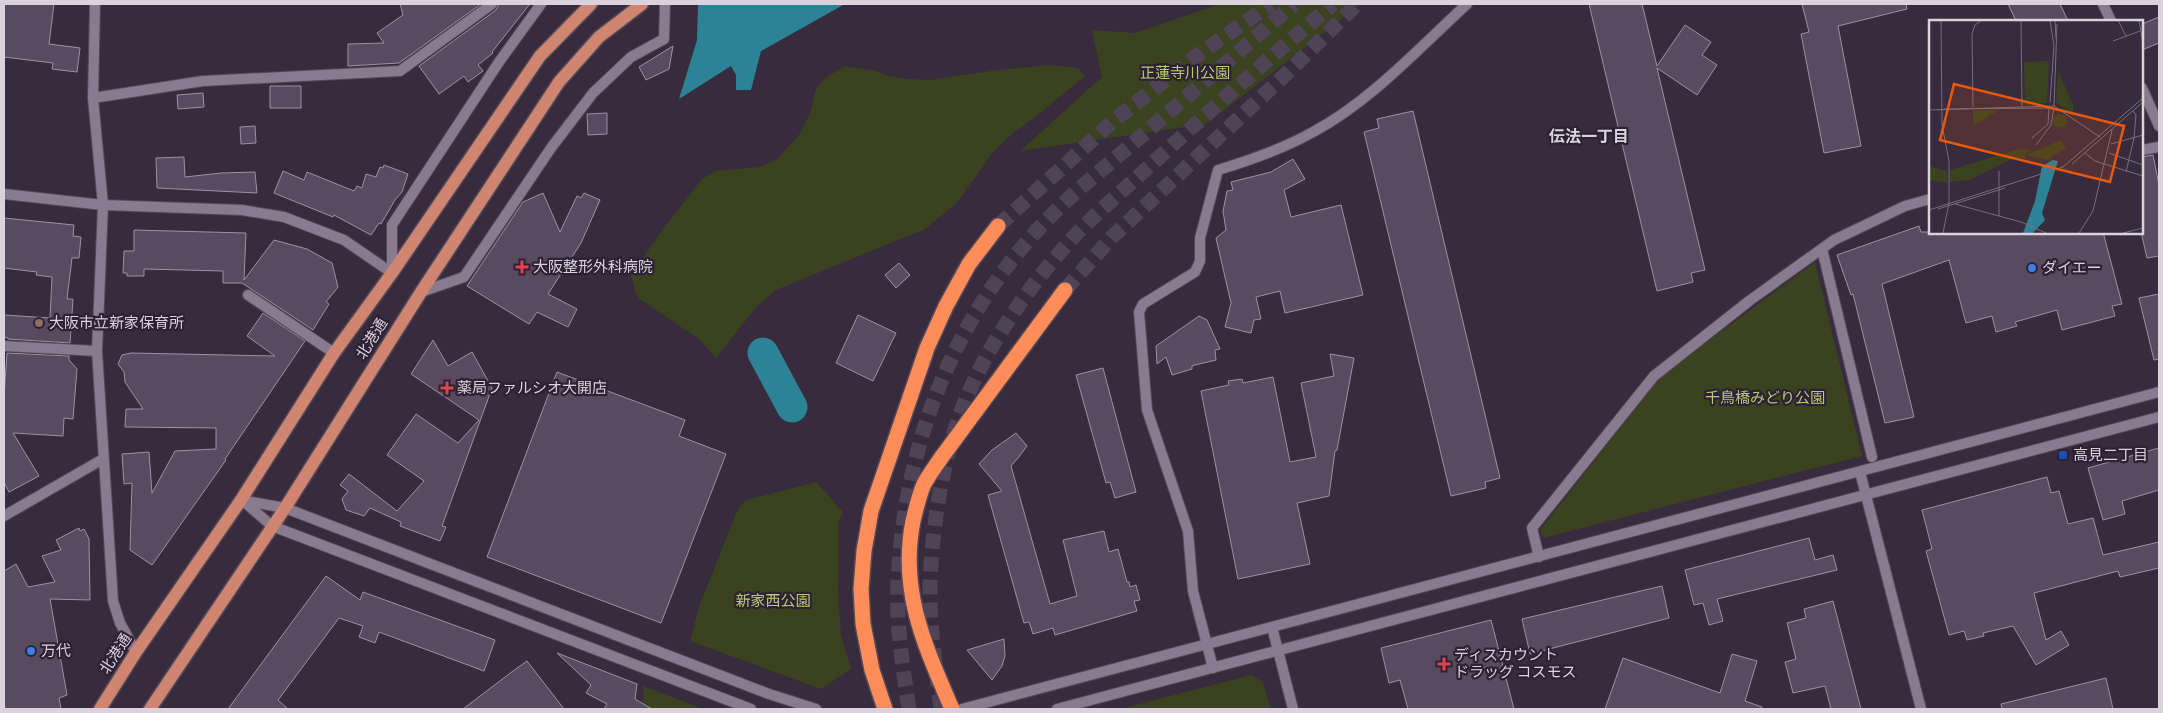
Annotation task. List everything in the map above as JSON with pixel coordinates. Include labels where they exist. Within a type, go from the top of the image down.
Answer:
[{"type":"highway","points":[[885,709],[872,670],[863,624],[861,589],[864,551],[871,511],[927,348],[946,306],[969,264],[998,226]]},
{"type":"highway","points":[[952,709],[927,651],[910,591],[909,539],[915,512],[924,485],[941,458],[1065,290]]},
{"type":"main road","name":"北港通","points":[[100,709],[136,652],[241,500],[334,353],[392,273],[540,56],[590,4]]},
{"type":"main road","name":"北港通","points":[[150,709],[285,508],[421,292],[559,82],[600,37],[642,4]]},
{"type":"street","points":[[96,4],[93,98],[103,205],[97,351],[103,459],[113,601],[120,624],[136,652]]},
{"type":"street","points":[[93,98],[203,81],[400,71],[492,4]]},
{"type":"street","points":[[392,273],[392,225],[499,62],[541,4]]},
{"type":"street","points":[[421,292],[464,277],[551,148],[594,93],[631,57],[664,39],[664,4]]},
{"type":"street","points":[[1214,668],[1193,591],[1188,531],[1148,410],[1139,312],[1143,304],[1195,272],[1200,261],[1200,238],[1218,170],[1286,146],[1332,121],[1373,89],[1467,4]]},
{"type":"street","points":[[2103,4],[2111,20]]},
{"type":"street","points":[[2143,90],[2159,126]]},
{"type":"street","points":[[2143,150],[2159,147]]},
{"type":"street","points":[[4,194],[103,205],[242,210],[284,216],[344,240],[392,273]]},
{"type":"street","points":[[1539,557],[1532,528],[1654,376],[1749,301],[1845,234],[1905,206],[1929,199]]},
{"type":"street","points":[[1822,249],[1872,457]]},
{"type":"street","points":[[248,295],[334,353]]},
{"type":"street","points":[[4,346],[97,351]]},
{"type":"street","points":[[962,709],[2159,392]]},
{"type":"street","points":[[1056,709],[1865,496],[2159,416]]},
{"type":"street","points":[[4,516],[103,459]]},
{"type":"street","points":[[1860,472],[1921,709]]},
{"type":"street","points":[[241,500],[285,508],[760,690],[816,709]]},
{"type":"street","points":[[241,500],[272,526],[751,709]]},
{"type":"street","points":[[1272,627],[1293,709]]},
{"type":"green space","name":"正蓮寺川公園","points":[[1220,4],[1361,4],[1206,124],[1020,151],[1102,77],[1092,30],[1135,33]]},
{"type":"green space","points":[[1049,65],[1078,68],[1085,76],[1012,134],[993,152],[956,204],[925,229],[776,290],[758,305],[716,358],[700,340],[640,299],[635,293],[631,275],[663,229],[702,179],[715,171],[759,167],[776,160],[799,135],[810,113],[816,89],[825,78],[845,66],[877,71],[888,76],[930,80]]},
{"type":"green space","name":"千鳥橋みどり公園","points":[[1815,262],[1862,456],[1543,538],[1540,530],[1661,376]]},
{"type":"green space","name":"新家西公園","points":[[816,482],[843,512],[839,521],[838,594],[841,635],[851,669],[821,689],[690,641],[699,607],[736,513],[741,505],[747,500]]},
{"type":"green space","points":[[1251,675],[1263,682],[1271,709],[1120,709]]},
{"type":"green space","points":[[643,686],[703,709],[644,709]]},
{"type":"water","points":[[698,4],[845,4],[761,51],[751,90],[736,90],[736,75],[731,66],[679,99],[697,40]]},
{"type":"building","points":[[4,4],[54,4],[49,44],[80,48],[77,72],[52,69],[53,63],[4,57]]},
{"type":"building","points":[[400,4],[481,4],[399,63],[348,66],[348,44],[384,43],[377,33],[403,15]]},
{"type":"building","points":[[499,4],[530,4],[493,53],[478,65],[483,71],[468,82],[464,76],[439,94],[419,66],[496,10]]},
{"type":"building","points":[[1589,4],[1642,4],[1657,66],[1685,25],[1711,42],[1702,55],[1717,65],[1697,95],[1657,68],[1705,270],[1691,273],[1693,282],[1657,291]]},
{"type":"building","points":[[1802,4],[1906,4],[1907,9],[1838,26],[1861,146],[1824,153],[1801,34],[1809,32]]},
{"type":"building","points":[[2008,4],[2060,4],[2068,20],[2016,20]]},
{"type":"building","points":[[2159,17],[2159,43],[2143,50],[2143,24]]},
{"type":"building","points":[[673,46],[669,69],[646,80],[639,67]]},
{"type":"building","points":[[270,86],[301,86],[301,108],[270,108]]},
{"type":"building","points":[[203,93],[204,107],[178,109],[177,95]]},
{"type":"building","points":[[1413,111],[1500,478],[1485,482],[1486,488],[1451,496],[1364,132],[1379,128],[1377,119]]},
{"type":"building","points":[[607,113],[607,134],[588,135],[587,114]]},
{"type":"building","points":[[255,126],[256,143],[241,144],[240,127]]},
{"type":"building","points":[[2153,155],[2159,185],[2159,256],[2147,258],[2142,236],[2143,157]]},
{"type":"building","points":[[184,157],[185,177],[255,172],[257,193],[157,188],[156,158]]},
{"type":"building","points":[[1293,159],[1305,179],[1284,190],[1291,217],[1341,205],[1363,295],[1285,313],[1280,291],[1256,297],[1261,319],[1254,320],[1251,333],[1225,327],[1231,303],[1216,238],[1226,230],[1223,211],[1227,191],[1233,190],[1231,182],[1271,172]]},
{"type":"building","points":[[384,165],[408,174],[402,192],[381,224],[379,223],[371,235],[334,215],[333,217],[274,193],[283,171],[304,180],[307,172],[354,191],[357,186],[362,188],[366,174],[376,177],[380,167],[383,168]]},
{"type":"building","name":"大阪整形外科病院","points":[[543,193],[560,232],[577,196],[581,198],[584,193],[600,200],[581,243],[548,294],[577,309],[568,327],[537,312],[529,324],[467,286],[523,202]]},
{"type":"building","points":[[4,218],[74,225],[73,236],[81,237],[79,258],[72,258],[67,299],[73,299],[70,343],[8,339],[4,337],[4,315],[50,318],[52,277],[36,275],[37,272],[4,268]]},
{"type":"building","name":"ダイエー","points":[[1919,226],[1921,232],[1929,232],[1929,234],[2104,234],[2122,304],[2112,306],[2115,316],[2062,330],[2057,310],[2015,322],[2017,326],[1996,332],[1992,316],[1966,323],[1949,260],[1882,284],[1914,417],[1885,423],[1853,294],[1851,295],[1837,255]]},
{"type":"building","points":[[134,230],[246,233],[244,280],[274,240],[307,249],[332,263],[338,287],[326,302],[329,304],[313,330],[242,283],[223,283],[223,271],[144,269],[144,276],[127,276],[127,273],[123,273],[124,251],[134,251]]},
{"type":"building","points":[[899,263],[910,275],[896,288],[885,275]]},
{"type":"building","points":[[2159,294],[2159,359],[2154,360],[2139,298]]},
{"type":"building","points":[[263,313],[305,341],[226,460],[152,565],[130,550],[132,483],[124,484],[122,454],[149,452],[152,493],[175,451],[216,449],[216,428],[125,427],[126,409],[143,409],[125,382],[124,372],[118,364],[122,355],[131,353],[275,356],[247,336]]},
{"type":"building","points":[[858,315],[896,333],[873,381],[836,363]]},
{"type":"building","points":[[1199,316],[1207,320],[1220,349],[1215,350],[1216,360],[1192,366],[1192,369],[1172,375],[1166,357],[1157,364],[1156,346]]},
{"type":"building","points":[[433,340],[448,366],[472,352],[492,388],[442,526],[446,527],[440,541],[400,526],[401,522],[370,508],[364,516],[346,510],[342,499],[348,491],[340,485],[349,474],[397,511],[424,481],[387,455],[416,414],[458,443],[479,420],[411,374]]},
{"type":"building","points":[[7,353],[69,356],[69,360],[77,369],[73,419],[64,418],[63,436],[13,433],[39,476],[9,492],[4,482],[4,396]]},
{"type":"building","points":[[1330,354],[1354,358],[1337,450],[1335,451],[1329,496],[1297,503],[1310,564],[1238,579],[1201,391],[1229,385],[1228,381],[1242,379],[1243,383],[1273,377],[1290,462],[1316,457],[1301,383],[1334,376]]},
{"type":"building","points":[[1103,368],[1136,492],[1115,498],[1110,482],[1106,483],[1076,375]]},
{"type":"building","points":[[557,372],[685,420],[679,436],[726,454],[661,623],[487,557]]},
{"type":"building","points":[[1016,433],[1027,446],[1011,466],[1050,604],[1077,596],[1063,540],[1104,531],[1109,552],[1118,549],[1127,582],[1129,582],[1130,587],[1136,585],[1140,600],[1134,601],[1137,611],[1055,635],[1053,628],[1033,634],[1029,622],[1024,623],[988,495],[1002,491],[979,464],[992,450]]},
{"type":"building","points":[[2159,448],[2159,490],[2122,501],[2125,514],[2103,520],[2088,468]]},
{"type":"building","points":[[2047,477],[2051,493],[2059,491],[2068,524],[2093,518],[2103,555],[2159,542],[2159,568],[2120,577],[2118,571],[2034,593],[2046,640],[2061,631],[2069,645],[2036,665],[2013,626],[1983,633],[1984,636],[1967,640],[1964,631],[1949,635],[1926,551],[1932,549],[1922,510]]},
{"type":"building","name":"万代","points":[[79,528],[80,531],[84,529],[89,539],[90,600],[50,599],[67,695],[59,698],[61,709],[4,709],[4,571],[16,564],[28,587],[55,582],[42,556],[61,550],[56,540]]},
{"type":"building","points":[[1809,538],[1815,560],[1833,555],[1837,570],[1717,599],[1723,621],[1709,625],[1703,603],[1694,605],[1685,570]]},
{"type":"building","points":[[326,576],[360,600],[363,592],[495,640],[484,671],[379,632],[375,643],[359,637],[363,626],[339,618],[278,700],[288,709],[228,709]]},
{"type":"building","points":[[1662,586],[1669,618],[1530,654],[1522,619]]},
{"type":"building","points":[[1833,601],[1861,709],[1831,709],[1825,686],[1793,693],[1785,662],[1796,659],[1787,623],[1806,618],[1804,609]]},
{"type":"building","name":"ディスカウント ドラッグ コスモス","points":[[1491,620],[1514,709],[1408,709],[1400,680],[1389,683],[1381,648]]},
{"type":"building","points":[[1004,639],[1005,656],[1002,666],[992,680],[967,650]]},
{"type":"building","points":[[557,653],[637,684],[635,699],[652,709],[604,709],[607,704],[586,693],[591,685]]},
{"type":"building","points":[[1732,654],[1757,661],[1745,701],[1762,707],[1762,709],[1605,709],[1623,658],[1720,693]]},
{"type":"building","points":[[527,661],[564,709],[463,709],[513,671]]},
{"type":"building","points":[[2106,678],[2113,709],[2002,709],[2001,704]]},
{"type":"waterway","points":[[763,353],[792,407]]},
{"type":"tunnel","points":[[998,226],[1113,121],[1195,57],[1271,4]]},
{"type":"tunnel","points":[[909,709],[900,647],[898,616],[902,532],[911,480],[924,429],[942,380],[964,333],[992,288],[1023,246],[1060,207],[1294,4]]},
{"type":"tunnel","points":[[941,709],[933,647],[930,600],[935,524],[951,443],[967,397],[979,371],[1024,297],[1079,231],[1219,103],[1333,4]]},
{"type":"tunnel","points":[[1065,290],[1112,237],[1287,73],[1357,4]]},
{"type":"place","name":"大阪整形外科病院","points":[[522,267]]},
{"type":"place","name":"ダイエー","points":[[2032,268]]},
{"type":"place","name":"大阪市立新家保育所","points":[[39,323]]},
{"type":"place","name":"薬局ファルシオ大開店","points":[[447,388]]},
{"type":"place","name":"高見二丁目","points":[[2063,455]]},
{"type":"place","name":"万代","points":[[31,651]]},
{"type":"place","name":"ディスカウント ドラッグ コスモス","points":[[1444,664]]},
{"type":"district","name":"伝法一丁目","points":[[1589,137]]}]
